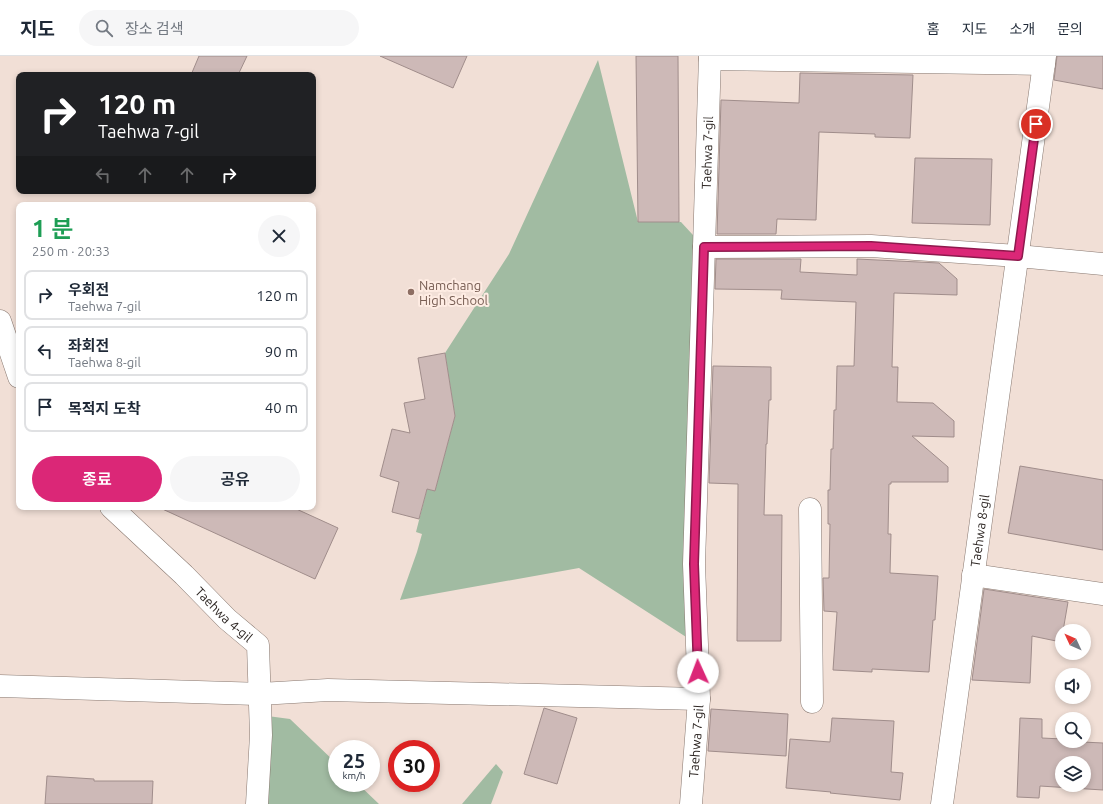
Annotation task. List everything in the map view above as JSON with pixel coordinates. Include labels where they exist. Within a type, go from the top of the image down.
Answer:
[{"type":"street","name":"Taehwa 7-gil","points":[[691,804],[699,699],[694,564],[710,58],[1045,60]]},
{"type":"street","name":"Taehwa 8-gil","points":[[942,804],[1045,60]]},
{"type":"street","points":[[704,247],[871,246],[1018,256],[1103,264]]},
{"type":"street","points":[[0,321],[16,368]]},
{"type":"street","points":[[810,509],[812,702]]},
{"type":"street","name":"Taehwa 4-gil","points":[[114,510],[184,576],[226,619],[258,645],[261,736],[257,804]]},
{"type":"street","points":[[974,575],[1103,594]]},
{"type":"street","points":[[0,686],[260,694],[328,690],[699,699]]},
{"type":"green space","points":[[598,60],[638,222],[681,222],[704,247],[697,644],[579,568],[400,600],[422,534],[416,532],[427,489],[435,491],[455,416],[445,353],[509,254]]},
{"type":"green space","points":[[260,715],[290,719],[328,755],[328,792],[366,792],[379,804],[255,804]]},
{"type":"green space","points":[[496,764],[503,772],[491,804],[462,804]]},
{"type":"building","points":[[199,56],[247,56],[239,72],[192,72]]},
{"type":"building","points":[[380,56],[467,56],[453,88]]},
{"type":"building","points":[[636,56],[678,56],[679,222],[638,222]]},
{"type":"building","points":[[1057,56],[1103,56],[1103,89],[1054,80]]},
{"type":"building","points":[[800,73],[913,75],[910,138],[875,137],[875,134],[819,132],[816,220],[777,219],[776,234],[717,234],[721,100],[799,103]]},
{"type":"building","points":[[915,158],[992,159],[990,225],[912,223]]},
{"type":"building","points":[[716,259],[801,259],[800,272],[857,275],[857,259],[939,263],[957,279],[957,295],[894,293],[892,367],[898,367],[897,402],[933,403],[954,421],[954,437],[912,436],[948,467],[948,482],[891,482],[891,484],[889,484],[888,534],[891,534],[890,573],[938,576],[929,672],[872,669],[872,672],[833,670],[837,612],[824,611],[823,578],[829,578],[830,524],[828,524],[828,490],[830,490],[834,410],[836,410],[837,366],[854,366],[856,302],[781,299],[782,290],[715,289]]},
{"type":"building","points":[[445,353],[455,416],[435,491],[427,489],[419,519],[392,512],[399,482],[380,476],[392,429],[410,433],[404,403],[425,399],[418,358]]},
{"type":"building","points":[[713,366],[771,367],[771,400],[769,400],[766,444],[764,515],[782,515],[781,641],[737,641],[738,484],[709,483]]},
{"type":"building","points":[[1020,466],[1103,480],[1103,550],[1008,533]]},
{"type":"building","points":[[165,510],[299,510],[338,528],[315,579]]},
{"type":"building","points":[[984,589],[1068,602],[1064,624],[1055,624],[1055,641],[1032,636],[1030,683],[972,680]]},
{"type":"building","points":[[544,708],[577,718],[557,784],[524,774]]},
{"type":"building","points":[[711,709],[788,714],[786,756],[708,751]]},
{"type":"building","points":[[832,718],[894,721],[891,772],[903,773],[900,800],[786,788],[790,739],[830,742]]},
{"type":"building","points":[[1020,718],[1042,719],[1042,738],[1055,739],[1055,748],[1091,748],[1091,742],[1103,743],[1103,790],[1091,789],[1091,756],[1055,756],[1055,787],[1040,786],[1039,798],[1017,797]]},
{"type":"building","points":[[47,776],[94,779],[94,781],[153,781],[152,804],[45,804]]},
{"type":"place","name":"Namchang High School","points":[[411,292]]},
{"type":"route","points":[[698,672],[694,564],[704,247],[871,246],[1018,256],[1036,124]]}]
